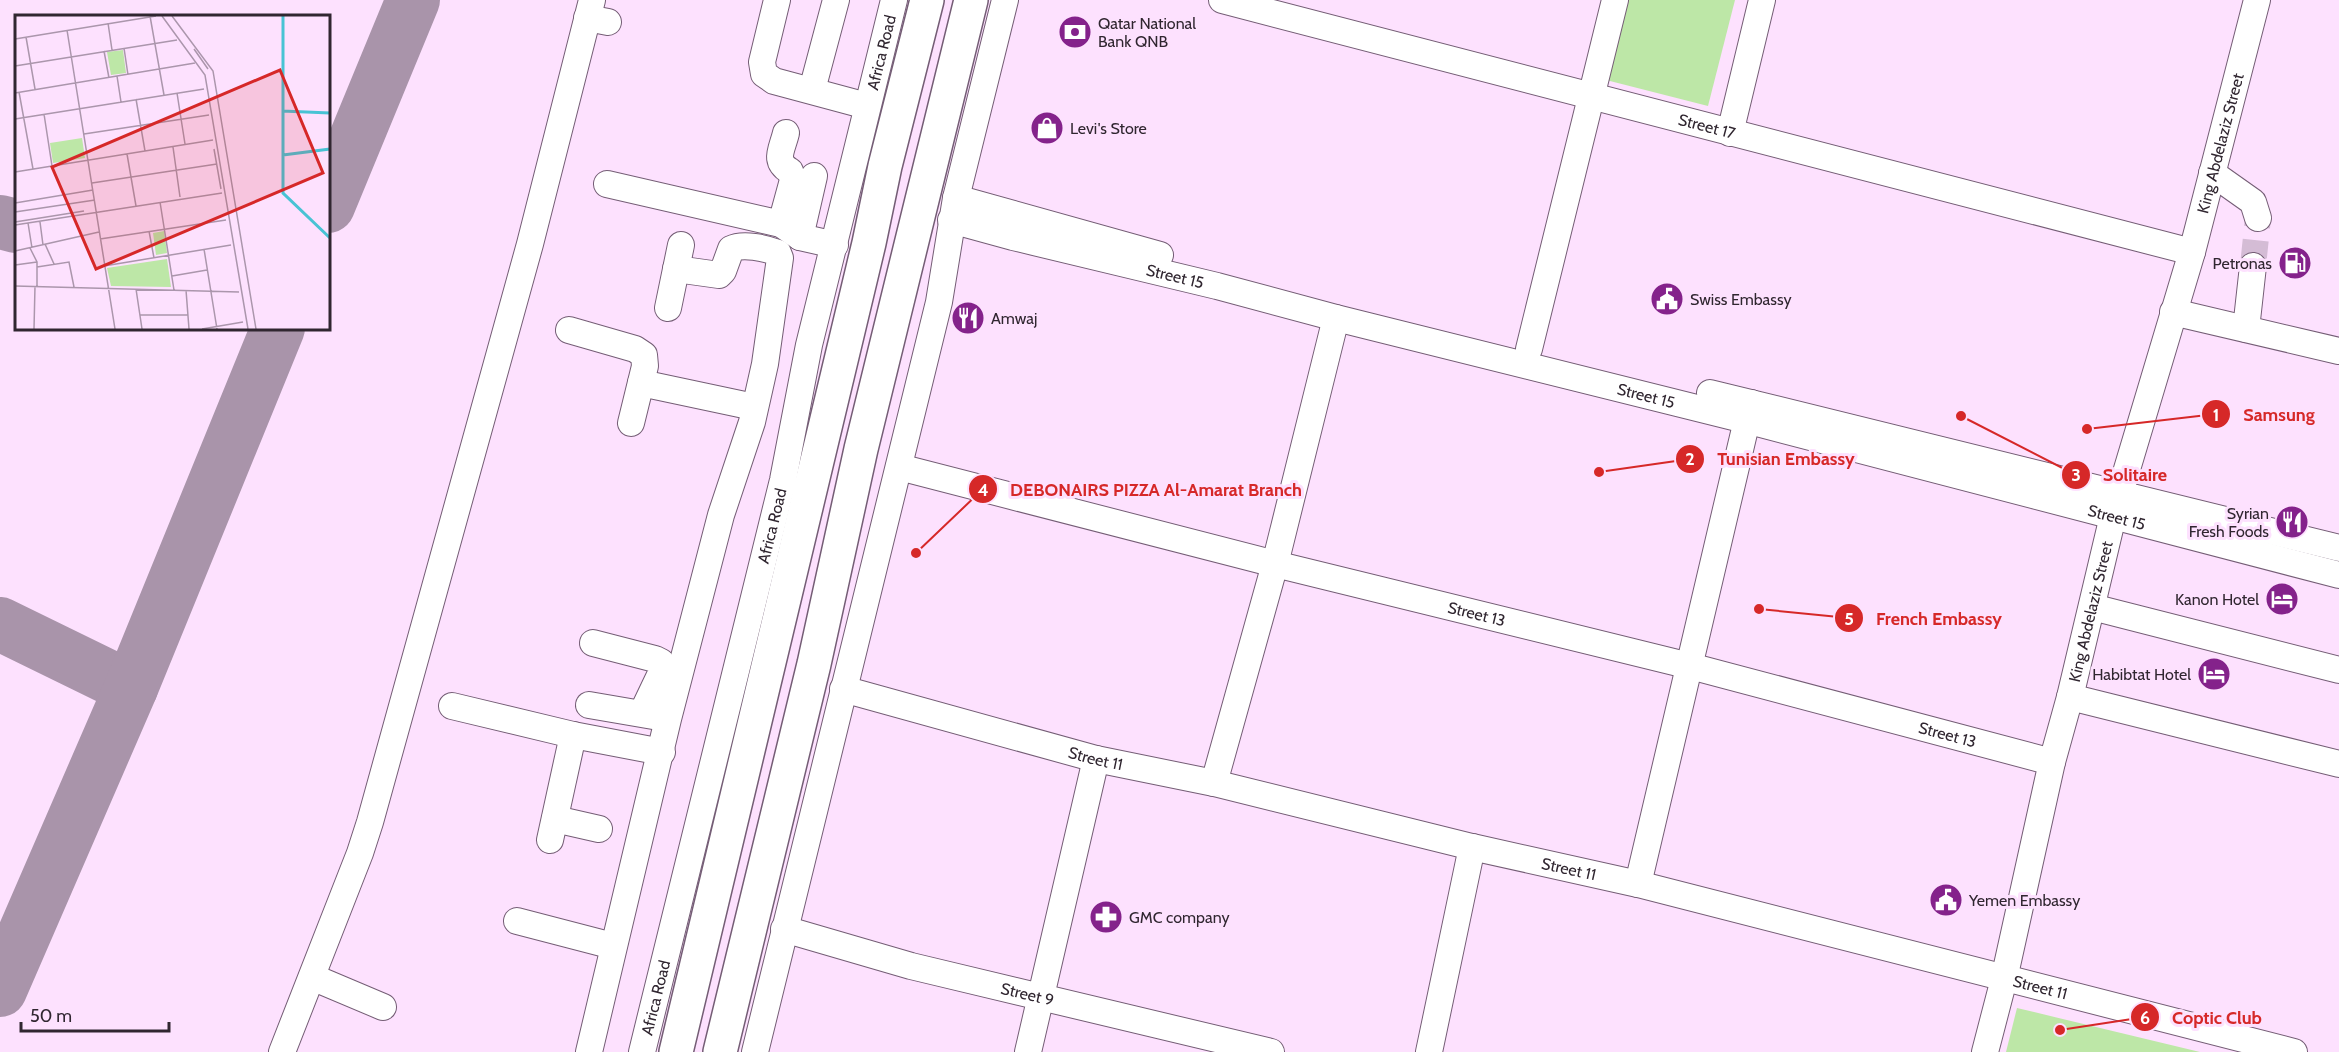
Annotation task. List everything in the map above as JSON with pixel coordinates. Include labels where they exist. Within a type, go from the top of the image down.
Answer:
[{"type":"highway","name":"Africa Road","points":[[676,1052],[885,166],[927,0]]},
{"type":"highway","points":[[720,1052],[814,664],[861,449],[971,0]]},
{"type":"highway","points":[[885,166],[910,179],[928,173]]},
{"type":"highway","points":[[868,243],[875,236],[884,232],[893,232],[902,236],[908,244],[910,253]]},
{"type":"street","points":[[777,0],[762,69],[769,78],[867,106]]},
{"type":"street","points":[[812,90],[836,0]]},
{"type":"street","name":"Africa Road","points":[[642,1052],[783,480],[809,345],[894,0]]},
{"type":"street","points":[[755,1052],[939,302],[954,209],[1005,0]]},
{"type":"street","name":"Street 17","points":[[1222,0],[2192,252]]},
{"type":"street","points":[[1529,349],[1615,0]]},
{"type":"street","points":[[1730,133],[1762,0]]},
{"type":"street","name":"King Abdelaziz Street","points":[[1985,1052],[2004,979],[2052,762],[2070,697],[2116,504],[2192,252],[2257,0]]},
{"type":"street","points":[[282,1052],[370,822],[541,247],[595,14]]},
{"type":"street","points":[[786,133],[780,161],[782,166],[790,171],[793,180],[790,230]]},
{"type":"street","points":[[2212,173],[2253,201],[2258,218]]},
{"type":"street","points":[[790,230],[814,176]]},
{"type":"street","points":[[608,184],[790,230],[835,245]]},
{"type":"street","name":"Street 15","points":[[954,209],[1013,237],[1217,286],[1336,318],[1750,412],[2116,504],[2339,548]]},
{"type":"street","name":"Street 15","points":[[954,209],[1529,349],[1750,412]]},
{"type":"street","points":[[589,1052],[668,719],[713,543],[752,422],[765,364],[780,255],[768,249],[738,246],[731,249],[723,271],[719,275],[679,257],[668,308]]},
{"type":"street","points":[[2246,329],[2253,266]]},
{"type":"street","points":[[2173,312],[2339,351]]},
{"type":"street","points":[[1214,783],[1275,564],[1336,318]]},
{"type":"street","points":[[569,330],[640,351],[646,360],[631,423]]},
{"type":"street","points":[[641,383],[754,407]]},
{"type":"street","points":[[1638,885],[1750,412]]},
{"type":"street","name":"Street 13","points":[[899,466],[1275,564],[1690,666],[2052,762]]},
{"type":"street","name":"Street 15","points":[[2116,504],[2339,575]]},
{"type":"street","points":[[2092,607],[2339,670]]},
{"type":"street","points":[[592,643],[661,662],[663,669],[642,713]]},
{"type":"street","name":"Street 11","points":[[843,689],[1096,759],[1214,783],[1472,847],[1638,885],[2294,1052]]},
{"type":"street","points":[[2070,697],[2339,764]]},
{"type":"street","points":[[589,705],[668,719]]},
{"type":"street","points":[[452,706],[573,735],[662,752]]},
{"type":"street","points":[[573,735],[552,830],[599,830]]},
{"type":"street","points":[[1028,1052],[1096,759]]},
{"type":"street","points":[[1429,1052],[1472,847]]},
{"type":"street","points":[[517,921],[613,946]]},
{"type":"street","name":"Street 9","points":[[784,929],[911,966],[1271,1052]]},
{"type":"street","points":[[312,977],[383,1007]]},
{"type":"green space","points":[[1626,0],[1735,0],[1708,106],[1606,80]]},
{"type":"green space","points":[[2017,1008],[2200,1052],[2006,1052]]},
{"type":"taxiway","points":[[330,201],[413,0]]},
{"type":"taxiway","points":[[0,222],[15,226]]},
{"type":"taxiway","points":[[0,990],[131,688],[277,330]]},
{"type":"taxiway","points":[[0,624],[131,688]]},
{"type":"tunnel","points":[[2253,266],[2258,218]]},
{"type":"place","name":"Qatar National Bank QNB","points":[[1075,32]]},
{"type":"place","name":"Levi's Store","points":[[1047,128]]},
{"type":"place","name":"Petronas","points":[[2295,263]]},
{"type":"place","name":"Swiss Embassy","points":[[1667,299]]},
{"type":"place","name":"Amwaj","points":[[968,318]]},
{"type":"place","name":"Solitaire","points":[[1961,416]]},
{"type":"place","name":"Samsung","points":[[2087,429]]},
{"type":"place","name":"Tunisian Embassy","points":[[1599,472]]},
{"type":"place","name":"Syrian Fresh Foods","points":[[2292,522]]},
{"type":"place","name":"DEBONAIRS PIZZA Al-Amarat Branch","points":[[916,553]]},
{"type":"place","name":"Kanon Hotel","points":[[2282,599]]},
{"type":"place","name":"French Embassy","points":[[1759,609]]},
{"type":"place","name":"Habibtat Hotel","points":[[2214,674]]},
{"type":"place","name":"Yemen Embassy","points":[[1946,900]]},
{"type":"place","name":"GMC company","points":[[1106,917]]},
{"type":"place","name":"Coptic Club","points":[[2060,1030]]}]
